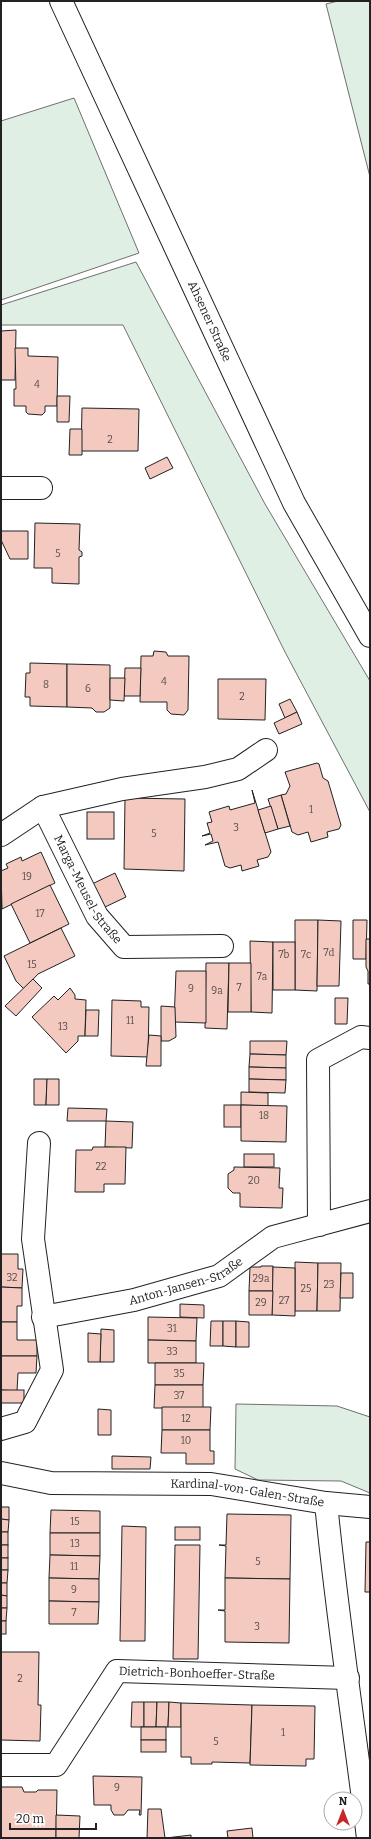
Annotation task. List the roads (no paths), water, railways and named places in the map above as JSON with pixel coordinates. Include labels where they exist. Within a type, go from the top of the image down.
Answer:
[{"type":"street","name":"Ahsener Straße","points":[[61,1],[294,503],[370,636]]},
{"type":"street","points":[[1,488],[41,488]]},
{"type":"street","points":[[1,836],[43,807],[122,789],[205,777],[238,769],[266,750]]},
{"type":"street","name":"Marga-Meusel-Straße","points":[[43,807],[98,916],[124,947],[222,946]]},
{"type":"street","points":[[319,1225],[318,1060],[361,1038],[370,1038]]},
{"type":"street","points":[[1,1428],[25,1422],[52,1370],[43,1317],[33,1239],[39,1143]]},
{"type":"street","name":"Anton-Jansen-Straße","points":[[43,1317],[134,1300],[219,1276],[273,1237],[370,1211]]},
{"type":"street","name":"Kardinal-von-Galen-Straße","points":[[1,1473],[51,1483],[211,1484],[326,1503],[332,1566],[368,1838]]},
{"type":"street","points":[[326,1503],[370,1507]]},
{"type":"street","name":"Dietrich-Bonhoeffer-Straße","points":[[1,1765],[56,1765],[117,1671],[348,1678]]}]
